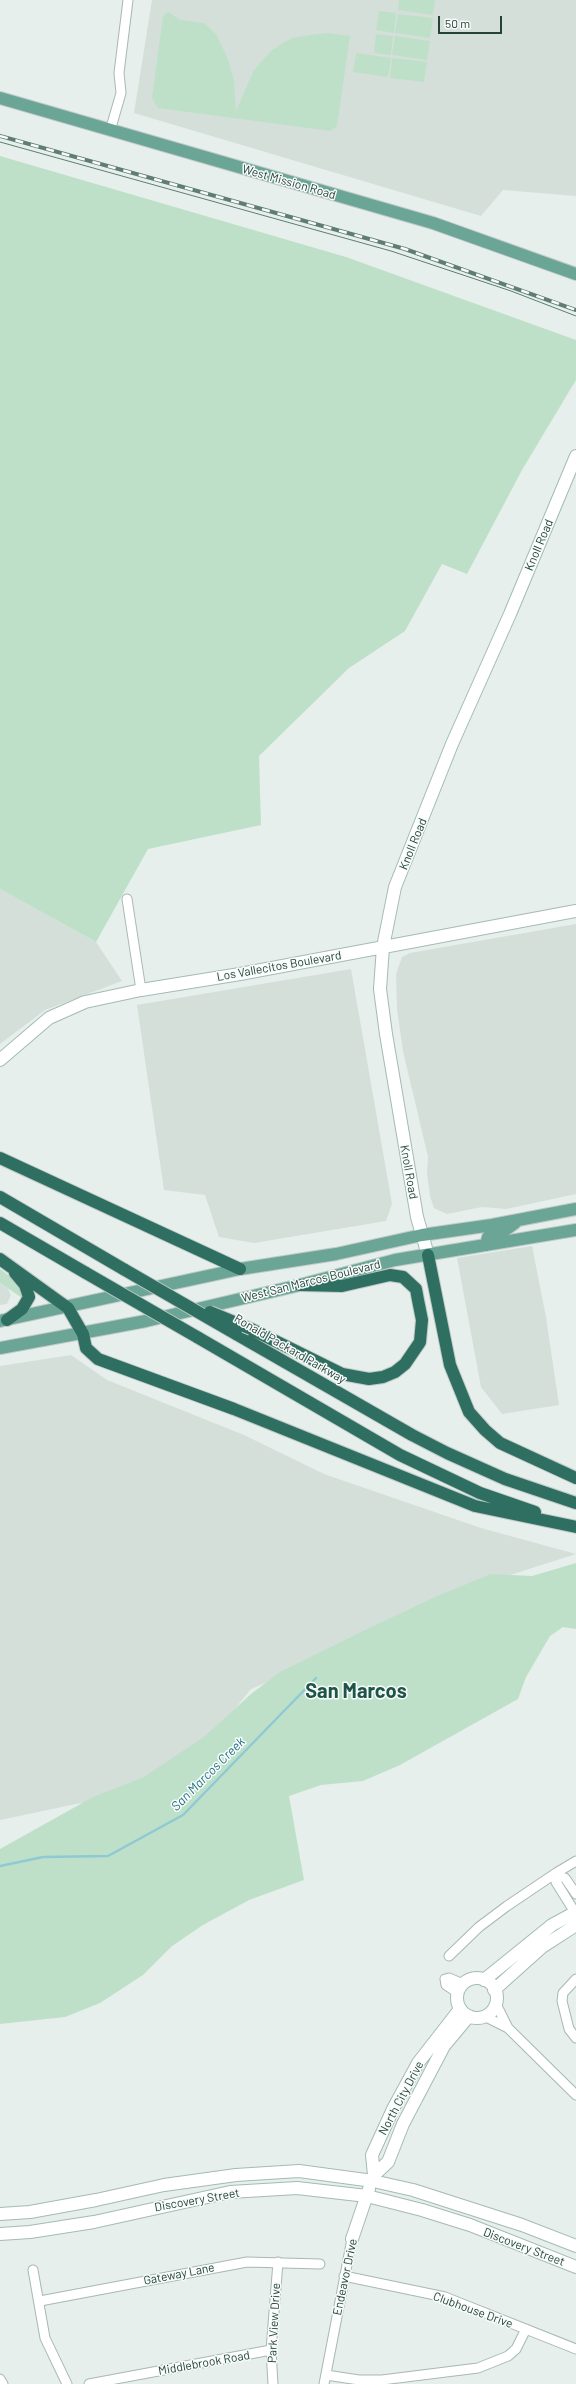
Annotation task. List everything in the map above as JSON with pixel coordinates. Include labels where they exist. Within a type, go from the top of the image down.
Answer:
[{"type":"highway","points":[[0,1158],[240,1269]]},
{"type":"highway","name":"Ronald Packard Parkway","points":[[0,1197],[236,1334],[440,1449],[505,1479],[576,1503]]},
{"type":"highway","points":[[0,1224],[434,1472],[480,1493],[576,1526]]},
{"type":"highway","points":[[428,1255],[450,1366],[469,1412],[484,1430],[500,1443],[576,1478]]},
{"type":"highway","points":[[4,1261],[68,1308],[83,1334],[86,1348],[98,1359],[119,1368],[234,1408],[475,1506],[576,1526]]},
{"type":"highway","points":[[4,1261],[25,1285],[29,1297],[22,1309],[4,1321]]},
{"type":"highway","points":[[168,1295],[251,1329],[342,1374],[369,1379],[383,1377],[395,1372],[405,1364],[420,1342],[422,1320],[416,1289],[403,1277],[390,1275],[342,1286],[300,1285]]},
{"type":"main road","name":"West Mission Road","points":[[0,98],[433,223],[576,274]]},
{"type":"main road","name":"Knoll Road","points":[[428,1255],[417,1217],[386,1034],[380,989],[383,947],[395,888],[452,744],[510,614],[576,456]]},
{"type":"main road","name":"Los Vallecitos Boulevard","points":[[0,1060],[49,1018],[67,1008],[85,1002],[141,990],[576,911]]},
{"type":"main road","name":"West San Marcos Boulevard","points":[[4,1321],[240,1269],[336,1254],[422,1235],[519,1220],[576,1209]]},
{"type":"main road","points":[[486,1245],[488,1237],[504,1231],[519,1220]]},
{"type":"main road","name":"West San Marcos Boulevard","points":[[0,1348],[83,1334],[300,1285],[395,1260],[576,1230]]},
{"type":"main road","points":[[484,1980],[552,1925],[576,1913]]},
{"type":"main road","points":[[494,1990],[542,1947],[576,1925]]},
{"type":"main road","points":[[473,1979],[484,1980],[494,1990],[496,2004],[484,2016],[465,2013],[457,1998],[460,1988],[473,1979]]},
{"type":"main road","name":"North City Drive","points":[[374,2178],[388,2162],[403,2124],[444,2046],[465,2013]]},
{"type":"main road","name":"North City Drive","points":[[374,2178],[372,2155],[394,2106],[418,2063],[465,2013]]},
{"type":"main road","name":"Discovery Street","points":[[0,2214],[30,2212],[96,2200],[164,2185],[236,2175],[299,2171],[374,2178],[522,2225],[576,2246]]},
{"type":"main road","name":"Endeavor Drive","points":[[352,2239],[374,2178]]},
{"type":"main road","name":"Discovery Street","points":[[0,2234],[30,2232],[94,2222],[230,2192],[297,2188],[367,2196],[470,2225],[576,2267]]},
{"type":"street","points":[[110,130],[121,93],[119,73],[128,0]]},
{"type":"street","points":[[126,899],[141,990]]},
{"type":"street","points":[[449,1956],[490,1918],[576,1861]]},
{"type":"street","points":[[557,1874],[565,1878],[576,1894]]},
{"type":"street","points":[[557,1874],[556,1882],[576,1913]]},
{"type":"street","points":[[441,1977],[449,1978],[460,1988]]},
{"type":"street","points":[[576,1979],[562,1992],[562,2001],[569,2029],[576,2038]]},
{"type":"street","points":[[496,2004],[508,2028]]},
{"type":"street","points":[[484,2016],[508,2028],[576,2095]]},
{"type":"street","name":"Endeavor Drive","points":[[325,2379],[352,2239]]},
{"type":"street","name":"Gateway Lane","points":[[40,2302],[216,2266],[247,2262],[320,2264]]},
{"type":"street","name":"Park View Drive","points":[[273,2384],[271,2350],[278,2262]]},
{"type":"street","points":[[34,2270],[45,2338],[67,2384]]},
{"type":"street","name":"Clubhouse Drive","points":[[344,2276],[445,2297],[576,2349]]},
{"type":"street","points":[[325,2379],[382,2380],[478,2368],[508,2356],[516,2349],[526,2329]]},
{"type":"street","name":"Middlebrook Road","points":[[89,2384],[271,2350]]},
{"type":"street","points":[[0,2379],[3,2384]]},
{"type":"shaded area","points":[[152,0],[576,0],[576,196],[503,190],[481,216],[134,113]]},
{"type":"shaded area","points":[[0,889],[96,942],[122,981],[45,1010],[0,1044]]},
{"type":"shaded area","points":[[576,924],[576,1194],[506,1209],[482,1207],[447,1214],[440,1211],[434,1208],[430,1196],[427,1173],[428,1157],[403,1051],[397,1009],[396,974],[402,957],[410,953]]},
{"type":"shaded area","points":[[351,969],[392,1204],[386,1221],[254,1243],[219,1237],[205,1195],[164,1190],[137,1005]]},
{"type":"shaded area","points":[[532,1246],[546,1317],[559,1405],[502,1414],[481,1387],[457,1258]]},
{"type":"shaded area","points":[[0,1283],[8,1289],[11,1295],[7,1304],[0,1305]]},
{"type":"shaded area","points":[[71,1355],[107,1380],[244,1435],[324,1474],[481,1528],[576,1554],[485,1583],[336,1653],[251,1689],[221,1726],[143,1790],[0,1820],[0,1366]]},
{"type":"green space","points":[[399,0],[435,0],[433,15],[398,10]]},
{"type":"green space","points":[[379,11],[396,13],[394,33],[376,30]]},
{"type":"green space","points":[[168,12],[180,20],[204,23],[216,34],[228,59],[234,81],[236,111],[254,70],[271,51],[281,44],[292,38],[327,33],[350,36],[337,126],[330,131],[158,108],[152,98],[163,16]]},
{"type":"green space","points":[[398,14],[433,18],[430,38],[395,33]]},
{"type":"green space","points":[[376,34],[393,36],[391,55],[374,53]]},
{"type":"green space","points":[[395,36],[430,41],[427,60],[392,55]]},
{"type":"green space","points":[[356,53],[391,58],[388,77],[353,72]]},
{"type":"green space","points":[[392,58],[427,62],[424,82],[390,78]]},
{"type":"green space","points":[[0,156],[346,257],[576,340],[576,380],[522,470],[467,574],[442,564],[405,631],[349,668],[259,756],[261,825],[148,849],[96,942],[0,889]]},
{"type":"green space","points":[[0,1269],[21,1285],[22,1298],[0,1283]]},
{"type":"green space","points":[[576,1563],[576,1629],[563,1627],[550,1636],[526,1677],[518,1699],[400,1765],[363,1781],[321,1785],[289,1796],[304,1880],[249,1900],[203,1925],[172,1946],[143,1975],[100,2003],[65,2017],[0,2024],[0,1849],[93,1797],[144,1777],[204,1737],[251,1694],[280,1672],[437,1596],[491,1574],[532,1576]]},
{"type":"waterway","name":"San Marcos Creek","points":[[0,1866],[43,1857],[108,1856],[183,1815],[316,1678]]},
{"type":"tram line","points":[[0,142],[391,251],[511,291],[576,316]]},
{"type":"railway","points":[[0,136],[405,249],[576,310]]},
{"type":"district","name":"San Marcos","points":[[356,1691]]}]
